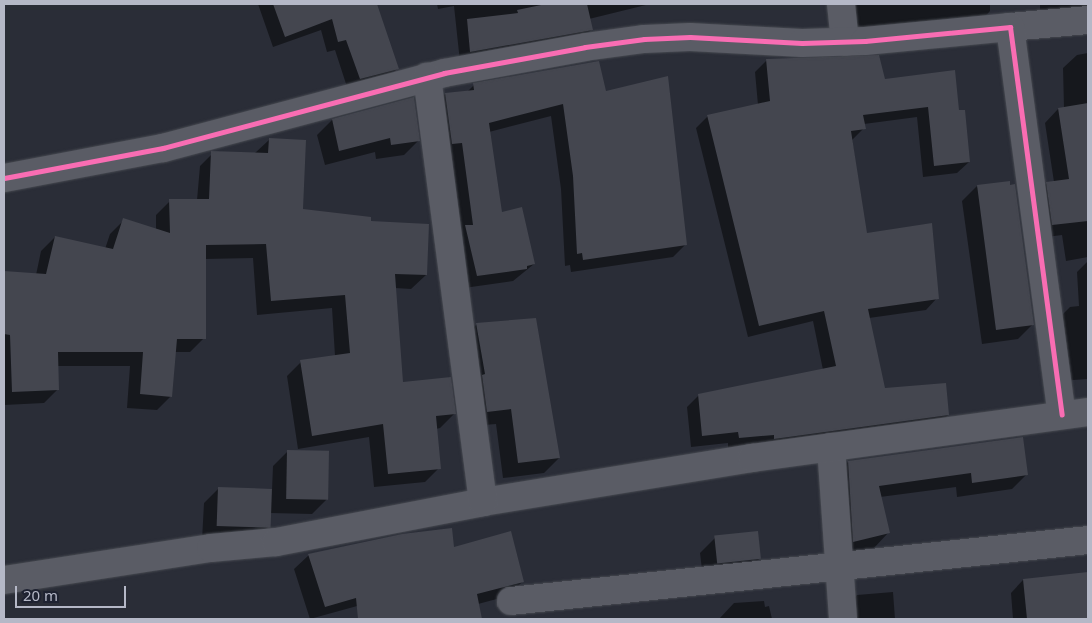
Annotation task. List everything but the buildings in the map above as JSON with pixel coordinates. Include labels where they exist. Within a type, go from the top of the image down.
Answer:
[{"type":"street","points":[[840,4],[845,42]]},
{"type":"street","points":[[4,178],[163,148],[427,77],[644,39],[845,42],[1088,20]]},
{"type":"street","points":[[4,580],[211,548],[276,542],[483,502],[831,447],[1075,413],[1010,27]]},
{"type":"street","points":[[427,77],[483,502]]},
{"type":"street","points":[[831,447],[843,619]]},
{"type":"street","points":[[511,600],[1088,540]]},
{"type":"cycle path","points":[[4,178],[163,148],[444,73],[585,47],[644,39],[690,37],[802,43],[865,41],[1010,27],[1062,415]]}]
